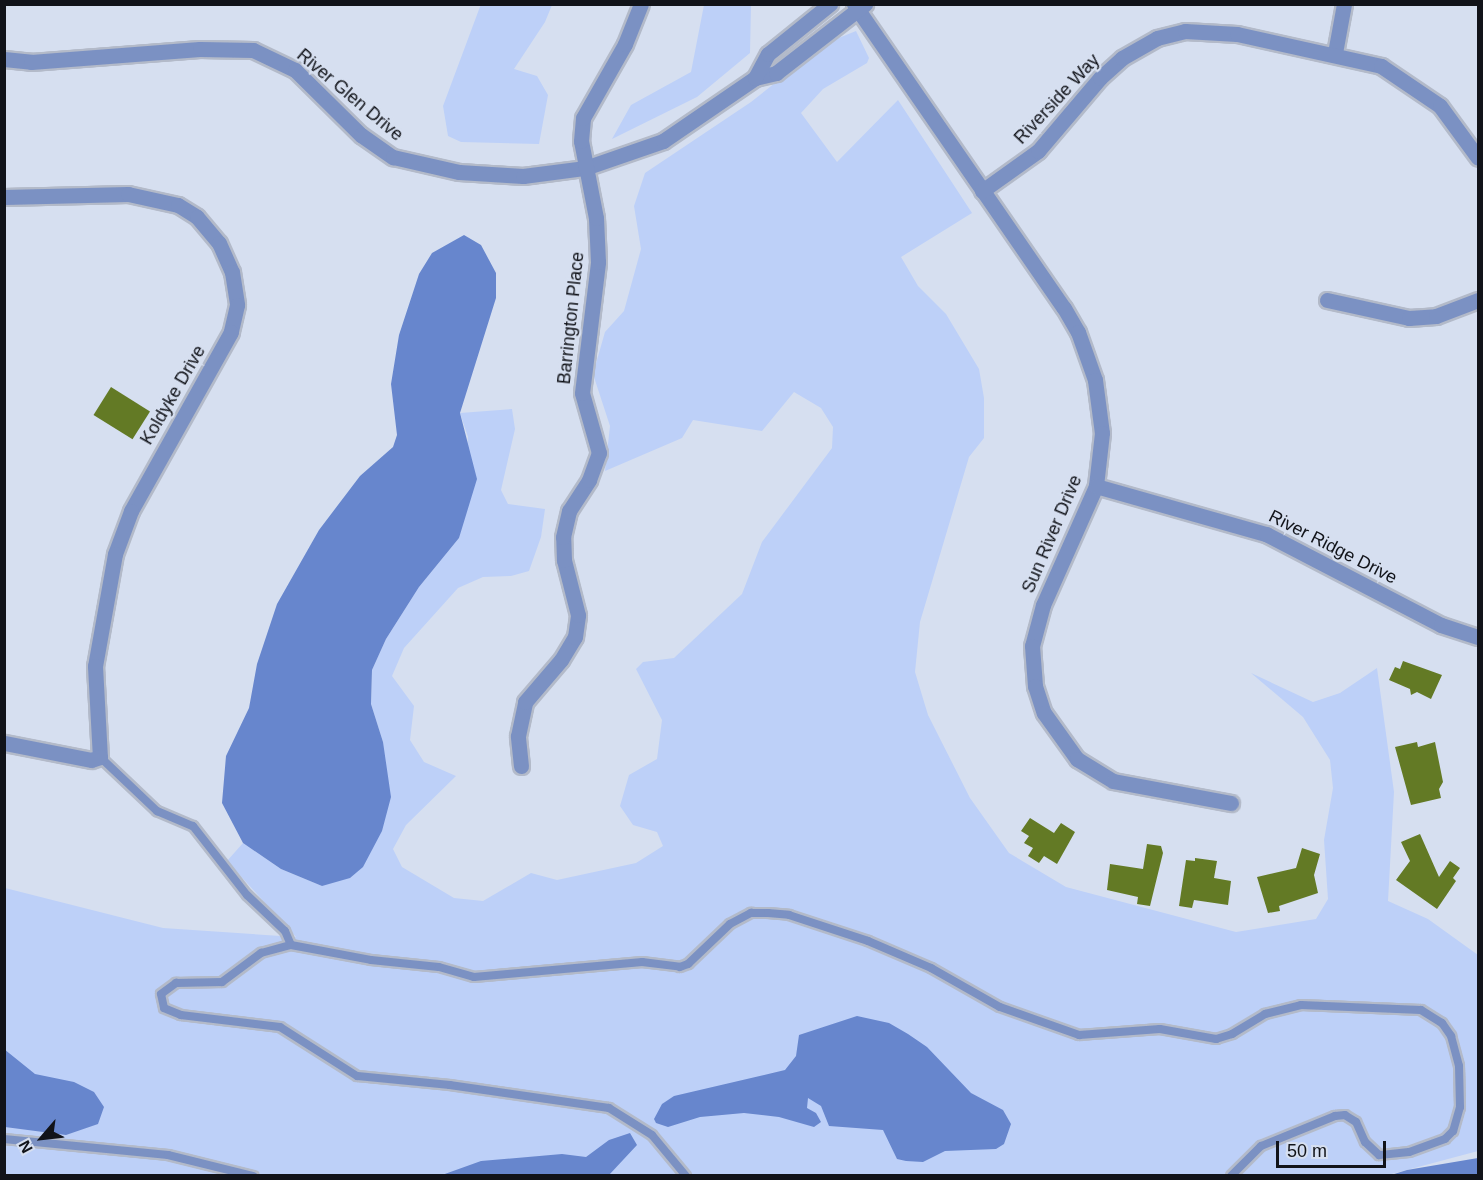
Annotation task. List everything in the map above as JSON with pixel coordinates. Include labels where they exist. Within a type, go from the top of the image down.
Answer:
[{"type":"street","name":"Barrington Place","points":[[522,765],[519,727],[525,702],[561,660],[575,638],[577,609],[564,560],[563,537],[569,512],[589,480],[598,453],[582,393],[598,262],[596,218],[585,168],[581,130],[586,108],[625,44],[640,4]]},
{"type":"street","name":"River Glen Drive","points":[[755,78],[768,54],[830,4]]},
{"type":"street","points":[[1335,52],[1344,4]]},
{"type":"street","name":"River Glen Drive","points":[[4,59],[31,62],[200,49],[253,50],[295,70],[361,135],[393,157],[437,169],[502,177],[585,168],[630,155],[676,134],[755,78],[776,73],[859,6]]},
{"type":"street","name":"Sun River Drive","points":[[859,6],[982,191],[1064,308],[1089,359],[1102,433],[1096,486],[1037,622],[1031,660],[1044,713],[1072,754],[1113,781],[1232,803]]},
{"type":"street","name":"Riverside Way","points":[[982,191],[1038,151],[1113,65],[1157,38],[1211,30],[1335,52],[1382,66],[1440,106],[1479,158]]},
{"type":"street","name":"Koldyke Drive","points":[[4,197],[128,194],[178,205],[197,217],[219,243],[236,287],[231,332],[131,511],[115,554],[95,666],[100,757]]},
{"type":"street","points":[[1327,300],[1409,318],[1436,316],[1479,300]]},
{"type":"street","name":"River Ridge Drive","points":[[1096,486],[1266,534],[1441,625],[1479,637]]},
{"type":"street","points":[[4,743],[91,760],[100,757]]},
{"type":"lane","points":[[100,757],[157,811],[193,826],[247,894],[285,931],[291,945]]},
{"type":"lane","points":[[686,1176],[652,1135],[609,1108],[459,1086],[357,1076],[280,1027],[181,1015],[170,1012],[160,1001],[168,986],[222,982],[261,953],[291,945],[371,960],[439,967],[474,977],[642,962],[680,967],[688,964],[730,924],[751,913],[768,913],[789,915],[868,941],[931,968],[999,1007],[1079,1035],[1160,1029],[1216,1039],[1274,1011],[1301,1005],[1421,1010],[1442,1023],[1451,1036],[1459,1066],[1460,1107],[1453,1131],[1445,1139],[1409,1152],[1379,1155],[1365,1142],[1356,1122],[1345,1115],[1317,1122],[1261,1146],[1232,1176]]},
{"type":"lane","points":[[4,1139],[168,1155],[253,1176]]},
{"type":"shaded area","points":[[481,4],[552,5],[545,22],[514,69],[537,76],[548,95],[539,144],[461,142],[448,136],[443,106]]},
{"type":"shaded area","points":[[704,5],[751,5],[750,53],[697,97],[612,139],[631,105],[691,72]]},
{"type":"shaded area","points":[[856,31],[869,58],[867,63],[823,89],[801,113],[837,162],[898,100],[972,213],[901,257],[918,286],[946,314],[979,369],[984,398],[984,438],[969,457],[920,622],[915,672],[928,715],[970,798],[1009,853],[1066,887],[1236,932],[1316,919],[1328,899],[1324,840],[1333,788],[1330,760],[1303,717],[1251,673],[1313,702],[1340,693],[1377,668],[1394,792],[1388,901],[1428,919],[1478,955],[1478,1151],[1388,1175],[5,1175],[5,888],[163,928],[296,937],[227,861],[243,843],[281,869],[322,886],[383,742],[371,704],[372,670],[386,639],[419,587],[459,538],[468,437],[460,413],[512,409],[515,429],[501,490],[508,504],[545,509],[541,537],[529,571],[511,576],[483,577],[458,588],[404,648],[392,676],[414,706],[410,740],[424,762],[456,776],[406,825],[393,849],[402,867],[454,898],[483,901],[531,873],[557,880],[636,863],[663,846],[657,832],[633,825],[620,806],[629,775],[657,759],[662,720],[636,669],[643,662],[674,658],[742,594],[762,542],[832,448],[833,427],[821,408],[794,392],[762,431],[693,420],[682,438],[605,471],[610,426],[593,374],[605,332],[624,311],[641,249],[634,206],[645,173],[751,102],[824,44]]},
{"type":"water","points":[[464,235],[481,245],[496,273],[496,298],[460,413],[477,479],[459,538],[419,587],[386,639],[372,670],[371,704],[383,742],[391,797],[382,831],[363,867],[350,878],[322,886],[281,869],[243,843],[222,803],[226,756],[249,708],[257,664],[277,604],[319,530],[360,476],[393,447],[397,435],[391,384],[399,335],[419,274],[432,253]]},
{"type":"water","points":[[857,1016],[889,1023],[908,1034],[927,1047],[971,1093],[1003,1110],[1011,1124],[1004,1144],[996,1149],[945,1151],[923,1162],[897,1159],[883,1130],[829,1126],[821,1106],[808,1098],[807,1108],[816,1113],[821,1122],[814,1127],[779,1117],[744,1113],[700,1117],[668,1127],[656,1123],[654,1119],[662,1104],[674,1096],[785,1070],[796,1056],[799,1035]]},
{"type":"water","points":[[4,1049],[35,1074],[74,1082],[94,1092],[104,1107],[98,1124],[66,1135],[5,1127]]},
{"type":"water","points":[[630,1133],[637,1145],[609,1175],[442,1175],[481,1161],[562,1154],[586,1157],[609,1140]]},
{"type":"water","points":[[1478,1158],[1478,1175],[1391,1175],[1407,1170]]},
{"type":"building","points":[[111,387],[150,411],[133,439],[94,415]]},
{"type":"building","points":[[1403,661],[1442,675],[1431,699],[1417,692],[1411,695],[1410,689],[1389,680],[1395,667],[1400,669]]},
{"type":"building","points":[[1417,742],[1418,747],[1435,742],[1443,782],[1439,789],[1441,798],[1411,805],[1395,747]]},
{"type":"building","points":[[1030,818],[1054,833],[1061,823],[1075,832],[1057,864],[1044,856],[1039,863],[1028,856],[1033,848],[1024,843],[1029,836],[1021,831]]},
{"type":"building","points":[[1420,834],[1439,877],[1450,861],[1460,868],[1453,878],[1456,881],[1437,909],[1396,880],[1410,861],[1401,842]]},
{"type":"building","points":[[1147,844],[1161,846],[1163,853],[1150,906],[1137,904],[1138,897],[1107,890],[1110,864],[1143,869]]},
{"type":"building","points":[[1302,848],[1320,854],[1314,875],[1318,893],[1279,906],[1280,911],[1268,913],[1257,877],[1296,868]]},
{"type":"building","points":[[1195,858],[1217,861],[1214,878],[1231,881],[1228,905],[1194,900],[1192,908],[1179,906],[1186,860],[1195,861]]}]
